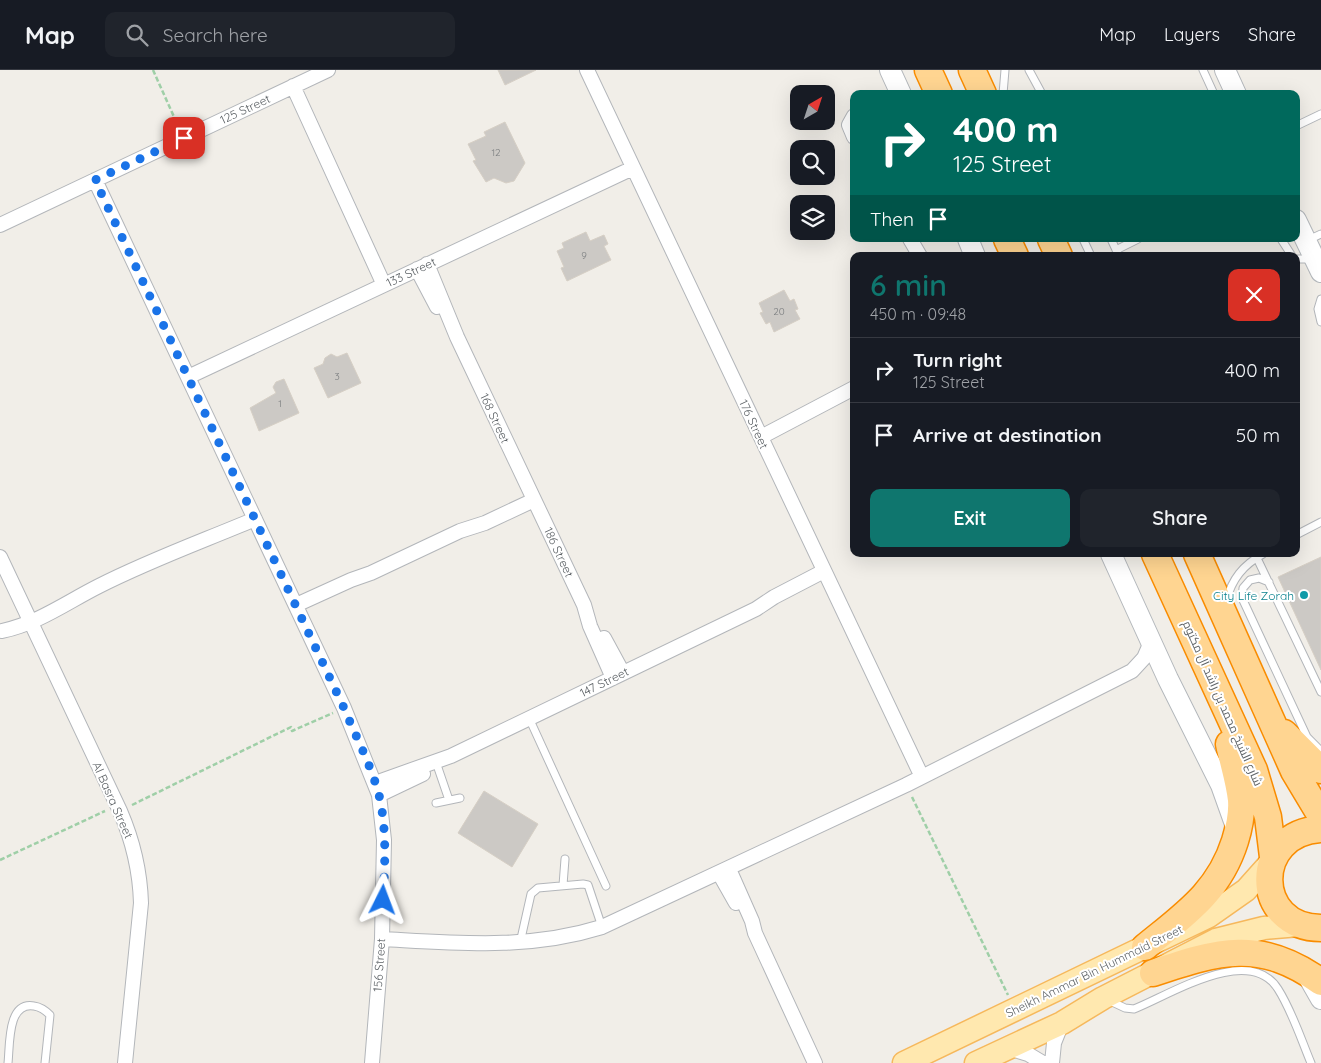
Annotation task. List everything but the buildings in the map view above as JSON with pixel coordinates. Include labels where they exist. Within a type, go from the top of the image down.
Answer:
[{"type":"highway","points":[[928,70],[937,90]]},
{"type":"highway","points":[[972,70],[981,90]]},
{"type":"highway","name":"شارع الشيخ محمد بن راشد آل مكتوم","points":[[1156,557],[1226,706],[1263,794],[1272,860],[1269,881],[1273,899],[1279,910],[1313,931]]},
{"type":"highway","points":[[1198,557],[1302,788],[1321,816]]},
{"type":"highway","points":[[1145,948],[1195,906],[1216,884],[1230,856],[1238,832],[1241,802],[1228,737],[1226,706]]},
{"type":"highway","points":[[1269,716],[1321,770]]},
{"type":"highway","points":[[1272,860],[1279,848],[1298,834],[1321,829]]},
{"type":"highway","points":[[1152,973],[1197,958],[1229,953],[1253,953],[1278,957],[1312,976]]},
{"type":"main road","name":"Sheikh Ammar Bin Hummaid Street","points":[[904,1063],[1145,948],[1222,908],[1259,878],[1272,860]]},
{"type":"main road","name":"Sheikh Ammar Bin Hummaid Street","points":[[976,1063],[1062,1023],[1103,998],[1231,934],[1264,928],[1313,931]]},
{"type":"street","name":"125 Street","points":[[0,225],[328,70]]},
{"type":"street","name":"176 Street","points":[[587,70],[922,777]]},
{"type":"street","points":[[890,70],[896,90]]},
{"type":"street","points":[[1225,70],[1234,90]]},
{"type":"street","points":[[293,86],[384,285]]},
{"type":"street","name":"133 Street","points":[[188,376],[634,168]]},
{"type":"street","name":"156 Street","points":[[95,180],[344,708],[377,789],[385,861],[382,939],[372,1063]]},
{"type":"street","points":[[1300,224],[1314,237],[1311,263]]},
{"type":"street","name":"168 Street","points":[[422,267],[532,495]]},
{"type":"street","points":[[759,433],[850,390]]},
{"type":"street","points":[[298,609],[352,586],[371,573],[460,531],[485,522],[532,495]]},
{"type":"street","name":"186 Street","points":[[532,495],[584,606],[590,626],[618,675]]},
{"type":"street","points":[[1,631],[29,619],[78,592],[98,586],[182,547],[205,540],[253,515]]},
{"type":"street","name":"Al Basra Street","points":[[0,557],[134,846],[141,884],[141,903],[125,1063]]},
{"type":"street","points":[[1112,557],[1168,679],[1221,785],[1238,832]]},
{"type":"street","name":"147 Street","points":[[377,789],[451,756],[756,609],[777,603],[826,576]]},
{"type":"street","points":[[382,939],[520,943],[562,938],[602,927],[906,786],[1132,671],[1144,658],[1151,642]]},
{"type":"street","points":[[1132,671],[1151,671],[1168,679]]},
{"type":"street","name":"147 Street","points":[[377,789],[437,765],[451,756]]},
{"type":"street","points":[[724,871],[752,921],[755,934],[813,1062]]},
{"type":"street","points":[[1312,976],[1321,999]]},
{"type":"street","points":[[1052,1063],[1054,1043],[1062,1023]]},
{"type":"street","points":[[1007,1048],[1028,1054],[1042,1063]]},
{"type":"lane","points":[[1003,90],[1005,70]]},
{"type":"lane","points":[[1029,70],[1040,90]]},
{"type":"lane","points":[[1034,79],[1035,70]]},
{"type":"lane","points":[[1203,70],[1212,90]]},
{"type":"lane","points":[[1300,124],[1321,114]]},
{"type":"lane","points":[[1119,252],[1134,242]]},
{"type":"lane","points":[[1321,299],[1318,308],[1321,322]]},
{"type":"lane","points":[[1300,533],[1321,522]]},
{"type":"lane","points":[[1224,613],[1227,598],[1236,576],[1256,557]]},
{"type":"lane","points":[[1259,557],[1321,692]]},
{"type":"lane","points":[[1269,582],[1259,578],[1250,580],[1243,588],[1242,598],[1307,737],[1314,747],[1321,751]]},
{"type":"lane","points":[[529,718],[606,886]]},
{"type":"lane","points":[[437,765],[449,800]]},
{"type":"lane","points":[[436,803],[460,798]]},
{"type":"lane","points":[[563,885],[564,859]]},
{"type":"lane","points":[[520,943],[533,891],[538,888],[583,884],[589,887],[602,927]]},
{"type":"lane","points":[[1103,998],[1124,1008],[1134,1009],[1212,975],[1236,971],[1256,972],[1268,979],[1278,989],[1311,1063]]},
{"type":"lane","points":[[8,1063],[15,1013],[21,1007],[30,1005],[39,1007],[50,1016],[45,1063]]},
{"type":"path","points":[[153,70],[184,138]]},
{"type":"path","points":[[0,860],[118,808],[290,727],[292,731],[344,708]]},
{"type":"path","points":[[906,786],[1015,1010]]},
{"type":"place","name":"City Life Zorah","points":[[1304,595]]},
{"type":"route","points":[[184,138],[95,180],[344,708],[369,767],[379,796],[382,820],[385,861],[383,900]]}]
